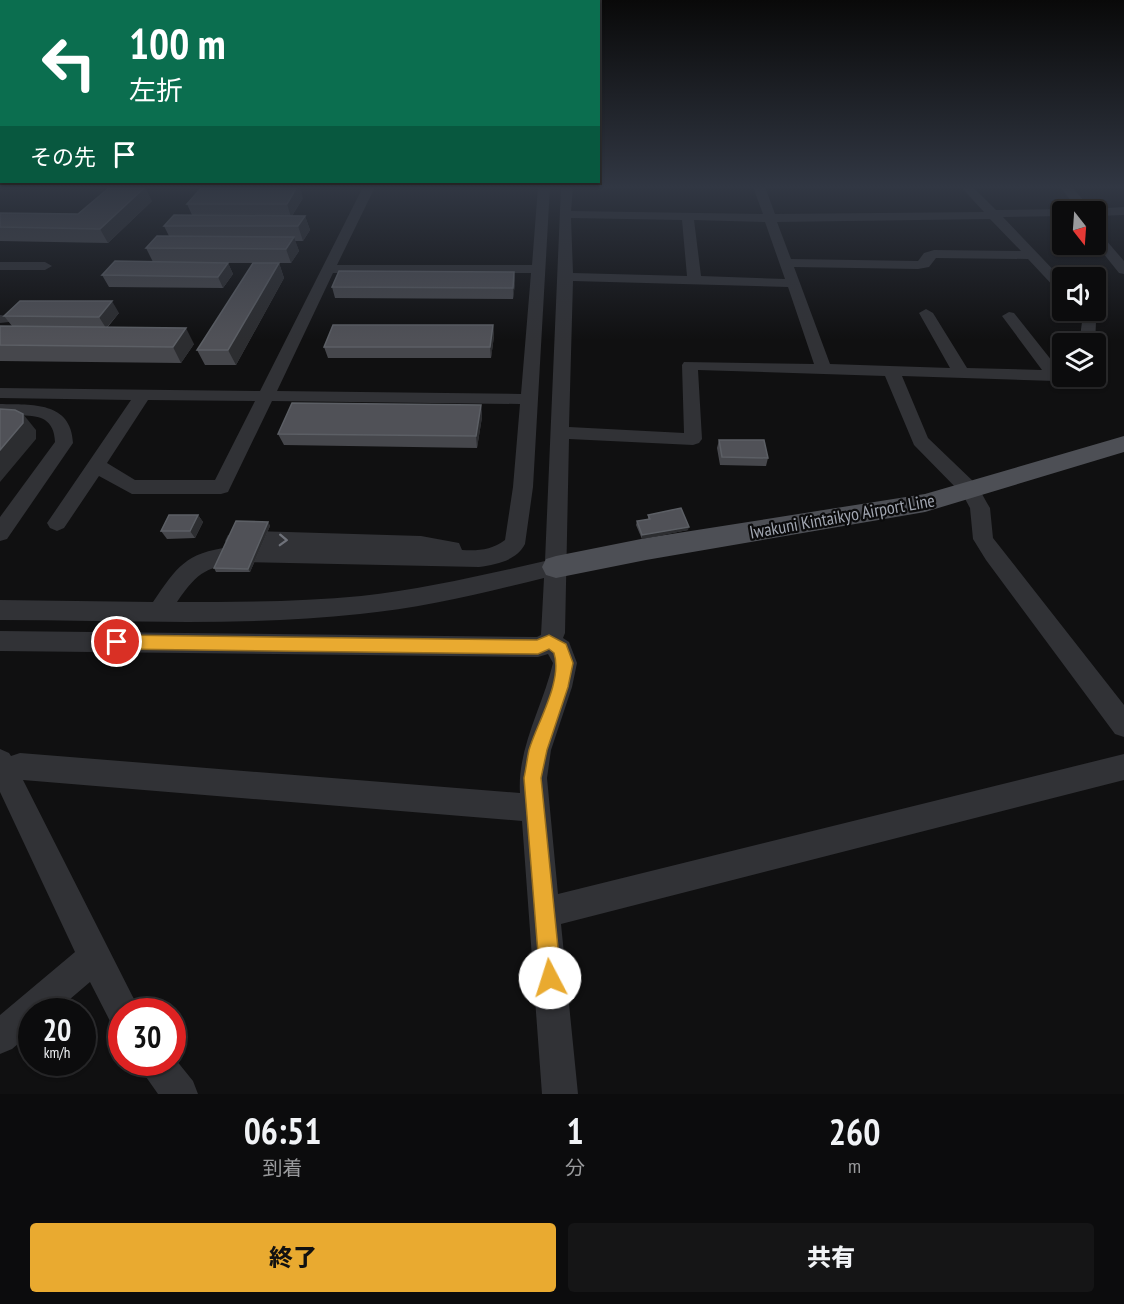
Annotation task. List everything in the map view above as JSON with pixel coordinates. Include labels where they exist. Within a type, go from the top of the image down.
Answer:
[{"type":"main road","name":"Iwakuni Kintaikyo Airport Line","points":[[557,557],[635,551],[925,503],[1124,444]]},
{"type":"street","points":[[95,465],[132,487],[221,488],[344,238]]},
{"type":"street","points":[[159,611],[184,573],[211,558],[244,554],[479,559],[502,554],[515,544],[523,487],[541,238]]},
{"type":"street","points":[[0,640],[538,647],[549,642],[553,633],[557,557],[565,238]]},
{"type":"street","points":[[690,238],[694,279]]},
{"type":"street","points":[[777,238],[824,369]]},
{"type":"street","points":[[1016,238],[1052,276]]},
{"type":"street","points":[[1110,238],[1124,255]]},
{"type":"street","points":[[1106,248],[1124,270]]},
{"type":"street","points":[[786,263],[918,265],[924,264],[929,256],[934,254],[1032,255]]},
{"type":"street","points":[[0,266],[45,266]]},
{"type":"street","points":[[329,269],[539,269]]},
{"type":"street","points":[[566,277],[792,283]]},
{"type":"street","points":[[926,313],[962,374]]},
{"type":"street","points":[[1009,316],[1052,365]]},
{"type":"street","points":[[561,434],[693,439],[690,365],[1052,376]]},
{"type":"street","points":[[892,372],[920,441],[970,490],[981,508],[983,539],[1124,725]]},
{"type":"street","points":[[0,393],[529,399]]},
{"type":"street","points":[[57,523],[143,395]]},
{"type":"street","points":[[0,410],[43,412],[58,418],[66,429],[64,443],[2,529]]},
{"type":"street","points":[[0,610],[273,610],[360,605],[423,597],[557,557]]},
{"type":"street","points":[[0,597],[22,602],[96,604],[129,610]]},
{"type":"street","points":[[549,642],[561,649],[565,663],[560,687],[538,750],[532,778],[560,1094]]},
{"type":"street","points":[[116,998],[3,767],[20,766],[521,807],[534,806]]},
{"type":"street","points":[[545,913],[1124,767]]},
{"type":"street","points":[[0,1037],[94,957]]},
{"type":"street","points":[[166,1076],[180,1094]]},
{"type":"building","points":[[155,238],[293,238],[286,249],[146,248]]},
{"type":"building","points":[[115,261],[228,263],[218,277],[102,275]]},
{"type":"building","points":[[253,263],[279,263],[228,350],[197,350]]},
{"type":"building","points":[[339,271],[514,272],[513,288],[332,287]]},
{"type":"building","points":[[20,301],[112,301],[99,317],[4,316]]},
{"type":"building","points":[[333,325],[493,325],[490,347],[324,347]]},
{"type":"building","points":[[0,326],[186,328],[173,347],[0,345]]},
{"type":"building","points":[[292,403],[481,405],[476,436],[278,434]]},
{"type":"building","points":[[0,409],[15,410],[23,414],[23,423],[0,450]]},
{"type":"building","points":[[719,440],[764,440],[768,458],[722,457]]},
{"type":"building","points":[[681,508],[689,527],[642,535],[637,521],[650,519],[648,515]]},
{"type":"building","points":[[169,515],[198,515],[190,531],[161,531]]},
{"type":"building","points":[[236,521],[268,522],[248,569],[214,568]]},
{"type":"route","points":[[117,642],[538,647],[549,642],[561,649],[565,663],[560,687],[538,750],[532,778],[550,978]]}]
